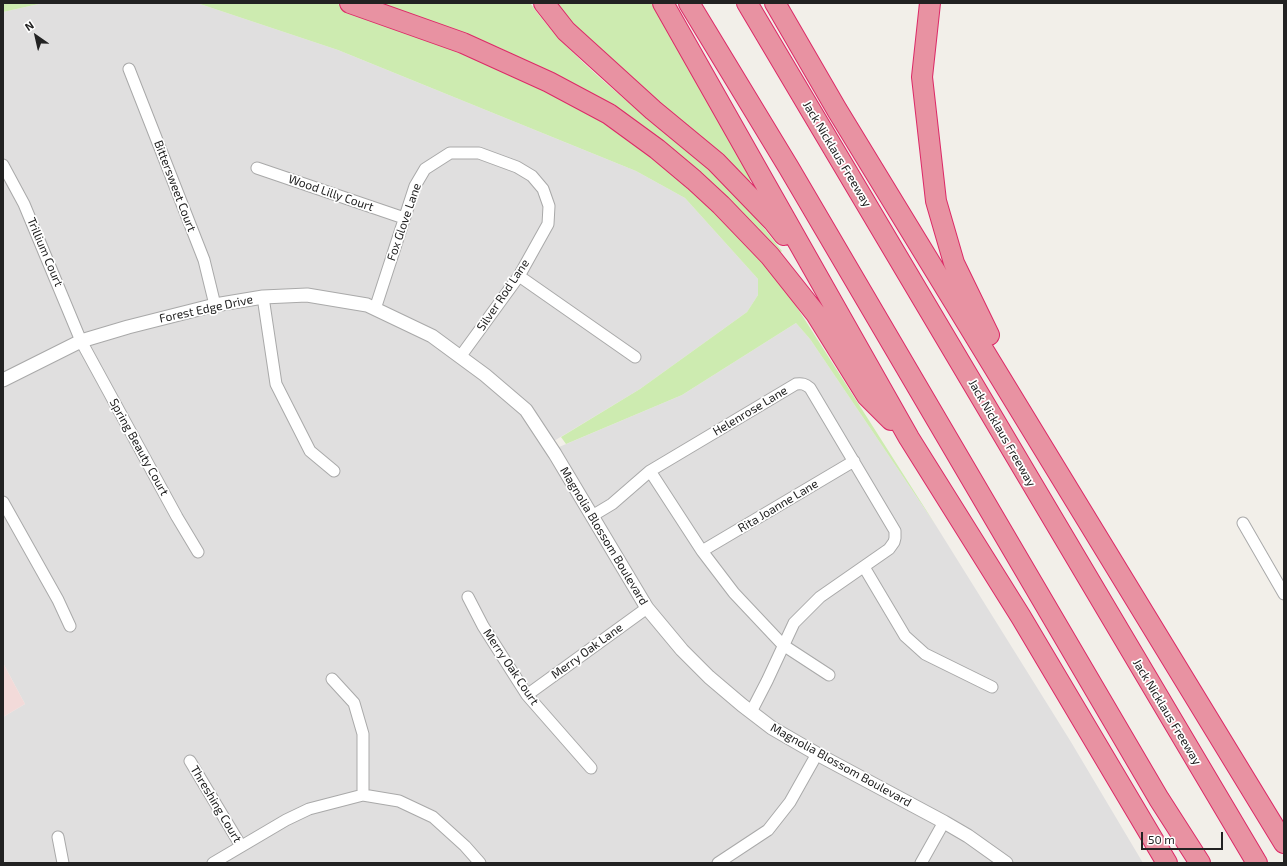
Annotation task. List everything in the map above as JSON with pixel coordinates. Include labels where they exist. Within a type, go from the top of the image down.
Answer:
[{"type":"highway","points":[[350,3],[463,43],[549,82],[609,114],[657,149],[721,205],[770,256],[816,314],[867,396],[909,438]]},
{"type":"highway","points":[[544,3],[566,31],[653,110],[716,162],[773,220],[829,295]]},
{"type":"highway","points":[[663,3],[909,438],[1022,617],[1167,863]]},
{"type":"highway","points":[[689,3],[789,168],[1159,799],[1200,863]]},
{"type":"highway","name":"Jack Nicklaus Freeway","points":[[747,3],[1257,863]]},
{"type":"highway","points":[[775,3],[837,110],[1284,843]]},
{"type":"highway","points":[[930,6],[922,77],[936,201],[954,263],[983,325],[1114,562]]},
{"type":"street","name":"Bittersweet Court","points":[[129,69],[204,260],[215,305]]},
{"type":"street","name":"Fox Glove Lane","points":[[375,309],[415,186],[425,169],[450,153],[479,153]]},
{"type":"street","name":"Silver Rod Lane","points":[[460,357],[519,276],[548,224],[549,206],[543,189],[532,176],[517,167],[479,153]]},
{"type":"street","name":"Trillium Court","points":[[3,165],[24,204],[81,341]]},
{"type":"street","name":"Wood Lilly Court","points":[[257,168],[404,218]]},
{"type":"street","points":[[519,276],[635,357]]},
{"type":"street","name":"Forest Edge Drive","points":[[3,380],[81,341],[128,327],[215,305],[263,297],[307,295],[367,305],[432,336],[485,375],[526,410],[555,454]]},
{"type":"street","points":[[263,297],[276,384],[310,451],[334,471]]},
{"type":"street","name":"Spring Beauty Court","points":[[81,341],[177,517],[198,552]]},
{"type":"street","name":"Helenrose Lane","points":[[592,516],[612,504],[650,471],[796,384],[806,384],[810,388],[895,532],[895,538],[889,549],[820,597],[794,623],[751,712]]},
{"type":"street","name":"Magnolia Blossom Boulevard","points":[[555,454],[647,608],[682,650],[709,677],[772,728],[817,754],[944,822],[968,836],[1006,863]]},
{"type":"street","name":"Rita Joanne Lane","points":[[702,550],[854,461]]},
{"type":"street","points":[[650,471],[702,550],[734,593],[783,645],[829,675]]},
{"type":"street","points":[[3,502],[58,600],[70,626]]},
{"type":"street","points":[[1243,523],[1284,594]]},
{"type":"street","points":[[864,567],[905,636],[925,654],[992,687]]},
{"type":"street","name":"Merry Oak Court","points":[[468,597],[483,626],[528,695],[591,768]]},
{"type":"street","name":"Merry Oak Lane","points":[[528,695],[647,608]]},
{"type":"street","points":[[332,679],[354,703],[363,734],[363,795]]},
{"type":"street","points":[[718,863],[768,830],[790,802],[817,754]]},
{"type":"street","name":"Threshing Court","points":[[190,761],[241,846]]},
{"type":"street","points":[[213,863],[308,809],[363,795],[399,801],[433,817],[465,846],[480,863]]},
{"type":"street","points":[[921,863],[944,822]]},
{"type":"street","points":[[58,837],[63,863]]},
{"type":"shaded area","points":[[43,3],[197,3],[338,50],[636,171],[685,198],[758,279],[758,295],[747,312],[640,389],[549,444],[552,450],[682,395],[796,323],[810,339],[935,524],[1071,742],[1143,863],[3,863],[3,717],[25,704],[3,663],[3,12]]},
{"type":"shaded area","points":[[3,663],[25,704],[3,717]]},
{"type":"green space","points":[[3,3],[43,3],[3,12]]},
{"type":"green space","points":[[197,3],[335,3],[470,51],[537,80],[629,138],[717,210],[784,287],[935,524],[810,339],[796,323],[682,395],[566,444],[561,437],[640,389],[747,312],[758,295],[758,279],[685,198],[636,171],[338,50]]},
{"type":"green space","points":[[377,3],[530,3],[546,24],[602,80],[730,188],[782,251],[778,254],[559,77],[498,47]]},
{"type":"green space","points":[[553,3],[652,3],[753,179],[749,182],[730,163],[594,46]]}]
